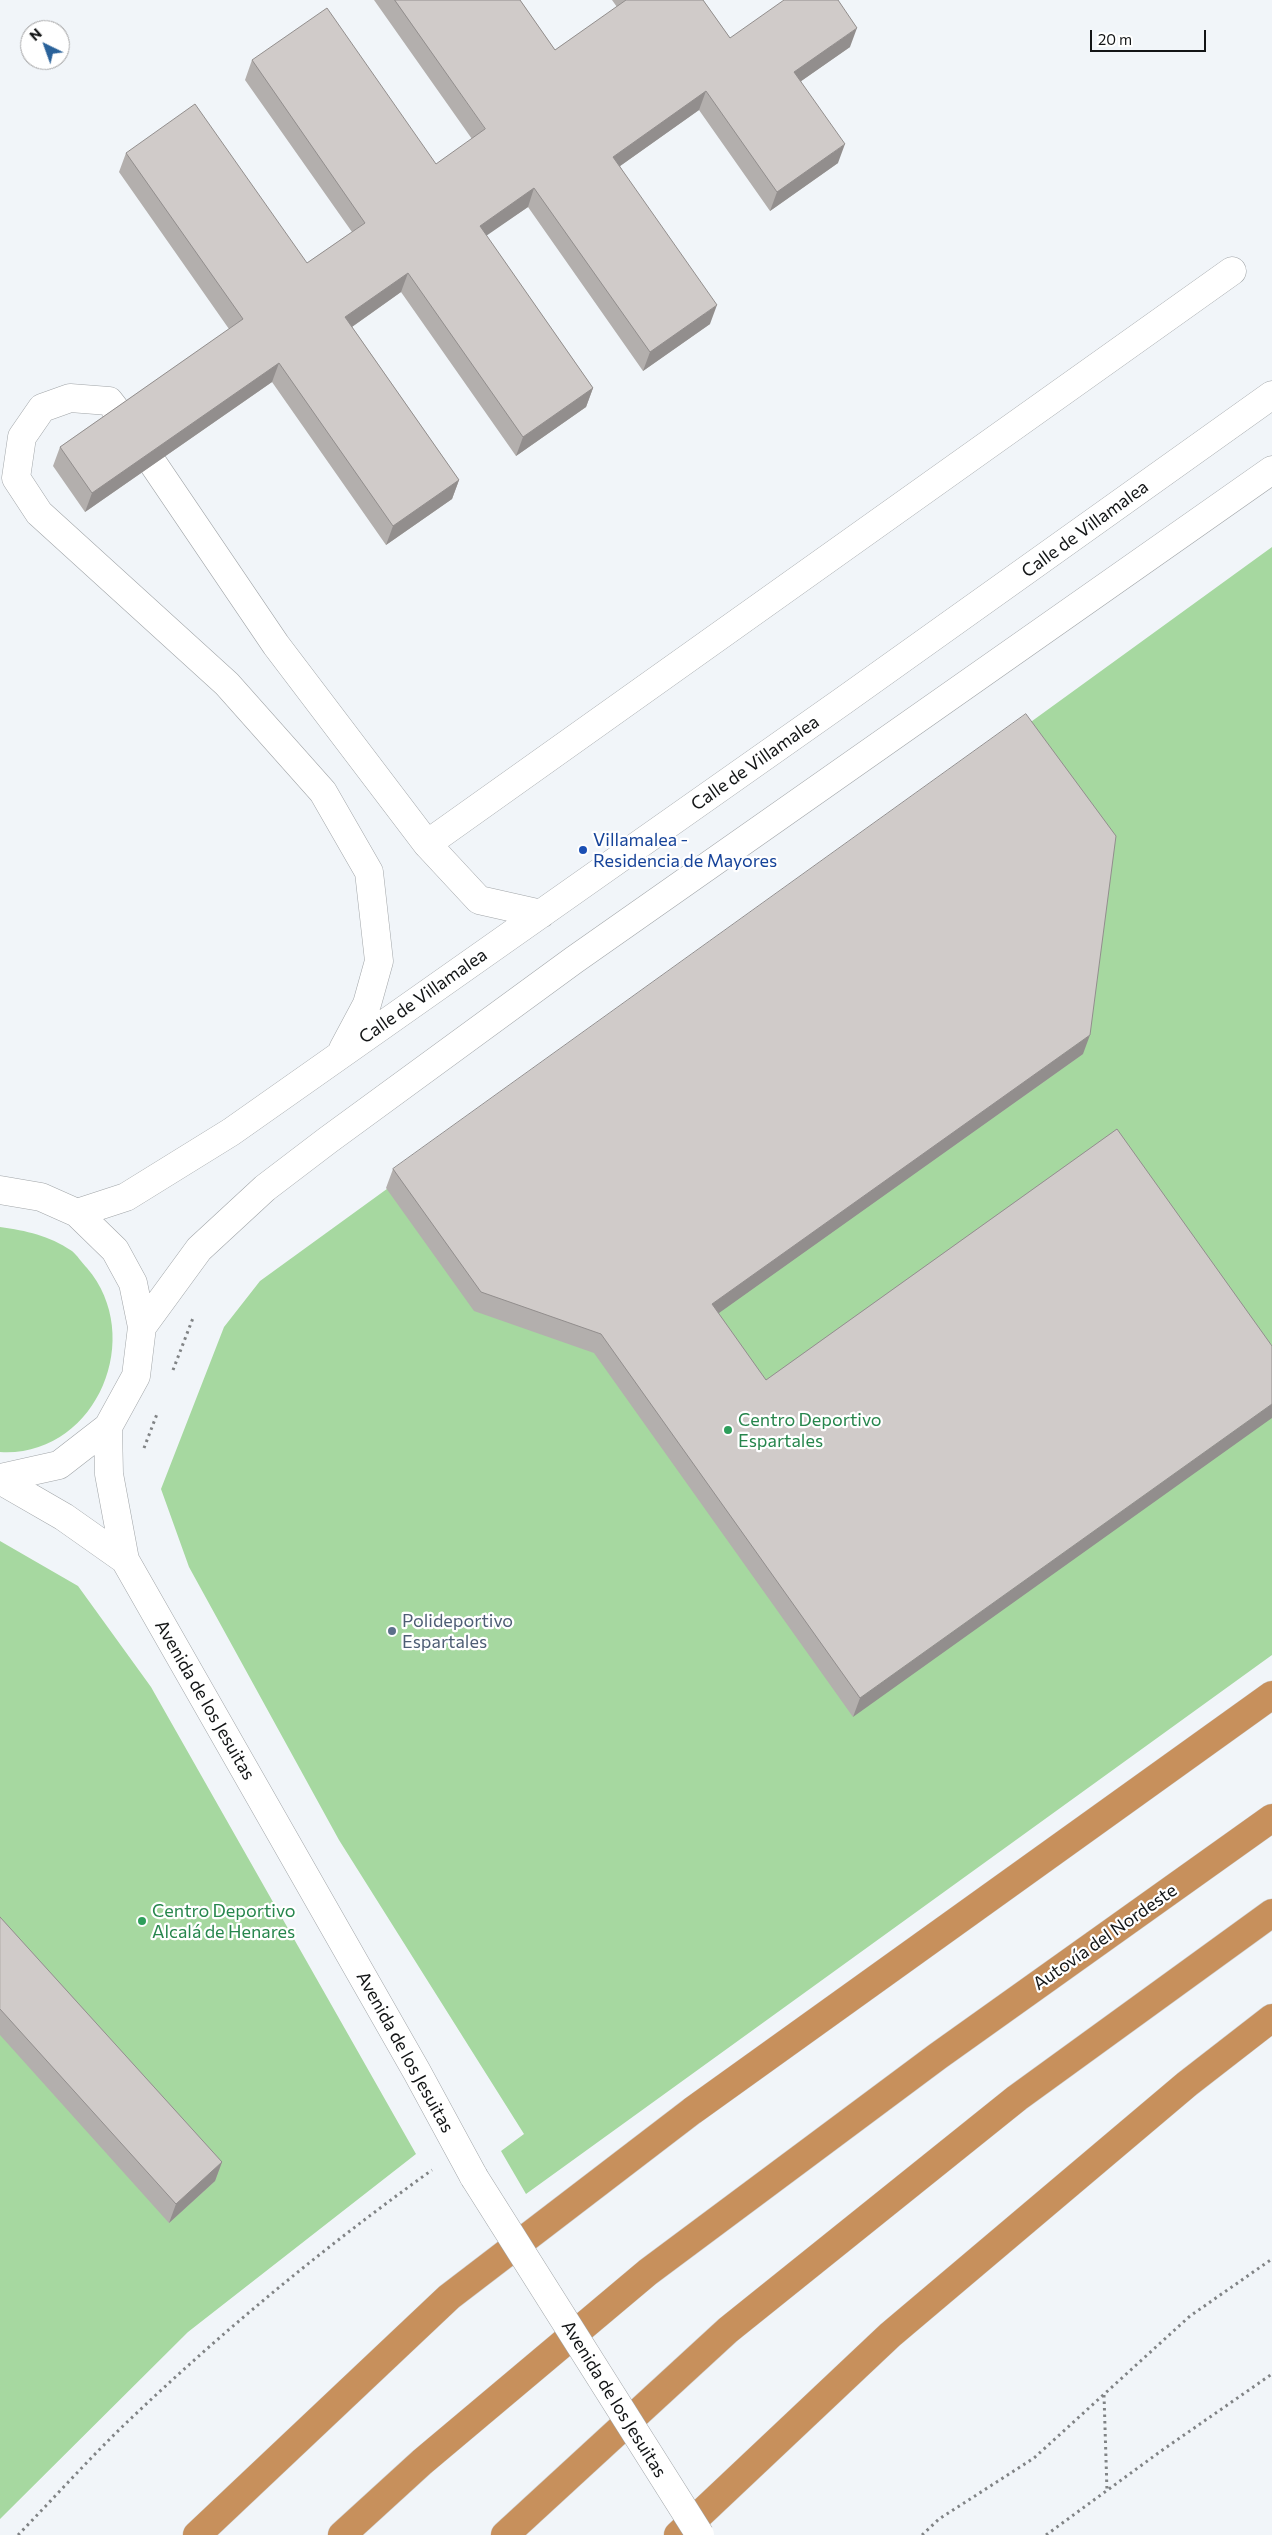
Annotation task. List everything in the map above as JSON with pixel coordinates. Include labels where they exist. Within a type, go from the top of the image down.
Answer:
[{"type":"highway","points":[[197,2535],[449,2297],[692,2111],[1272,1695]]},
{"type":"highway","name":"Autovía del Nordeste","points":[[342,2535],[422,2462],[648,2272],[938,2056],[1272,1818]]},
{"type":"highway","points":[[505,2535],[728,2330],[1016,2098],[1272,1912]]},
{"type":"highway","points":[[678,2535],[890,2335],[1187,2084],[1272,2018]]},
{"type":"street","points":[[427,844],[1232,271]]},
{"type":"street","name":"Calle de Villamalea","points":[[77,1213],[126,1197],[231,1132],[1272,395]]},
{"type":"street","points":[[116,410],[109,401],[70,398],[42,408],[22,437],[16,478],[40,513],[228,684],[323,792],[369,872],[379,961],[367,1004],[340,1055]]},
{"type":"street","points":[[154,465],[276,645],[427,844],[479,900],[541,914]]},
{"type":"street","points":[[142,1327],[199,1249],[264,1188],[574,960],[1272,470]]},
{"type":"street","points":[[0,1190],[41,1197],[77,1213],[115,1250],[133,1283],[142,1327],[136,1376],[108,1427],[59,1465],[0,1479]]},
{"type":"street","name":"Avenida de los Jesuitas","points":[[108,1427],[109,1474],[124,1560],[412,2064],[474,2177],[700,2535]]},
{"type":"street","name":"Avenida de los Jesuitas","points":[[0,1479],[64,1517],[124,1560]]},
{"type":"path","points":[[172,1374],[195,1312]]},
{"type":"path","points":[[143,1450],[159,1409]]},
{"type":"path","points":[[18,2535],[123,2426],[268,2295],[367,2217],[437,2167]]},
{"type":"path","points":[[922,2535],[939,2518],[1034,2458],[1190,2316],[1272,2259]]},
{"type":"path","points":[[1046,2535],[1272,2374]]},
{"type":"path","points":[[1104,2394],[1107,2491]]},
{"type":"green space","name":"Centro Deportivo Espartales","points":[[1272,547],[1272,1655],[526,2194],[501,2151],[524,2134],[339,1840],[189,1567],[161,1489],[224,1327],[260,1281]]},
{"type":"green space","points":[[0,1227],[46,1237],[74,1253],[87,1268],[104,1296],[112,1327],[111,1359],[102,1389],[85,1415],[62,1436],[33,1449],[0,1452]]},
{"type":"green space","name":"Centro Deportivo Alcalá de Henares","points":[[0,1541],[78,1586],[151,1687],[416,2154],[188,2332],[0,2519]]},
{"type":"building","points":[[395,0],[520,0],[555,50],[626,0],[703,0],[730,38],[784,0],[838,0],[857,28],[794,72],[845,144],[777,192],[706,91],[613,157],[717,305],[650,352],[534,188],[480,226],[593,388],[523,437],[408,273],[345,317],[459,480],[393,526],[279,363],[92,493],[60,447],[243,319],[126,153],[195,104],[307,263],[365,223],[252,60],[327,8],[436,164],[485,129]]},
{"type":"building","points":[[1026,714],[1116,836],[1090,1035],[712,1304],[766,1380],[1117,1129],[1272,1346],[1272,1404],[860,1698],[601,1334],[481,1292],[393,1169]]},
{"type":"building","points":[[0,1917],[222,2162],[176,2204],[0,2009]]},
{"type":"place","name":"Villamalea - Residencia de Mayores","points":[[583,850]]},
{"type":"place","name":"Centro Deportivo Espartales","points":[[728,1430]]},
{"type":"place","name":"Polideportivo Espartales","points":[[392,1631]]},
{"type":"place","name":"Centro Deportivo Alcalá de Henares","points":[[142,1921]]}]
